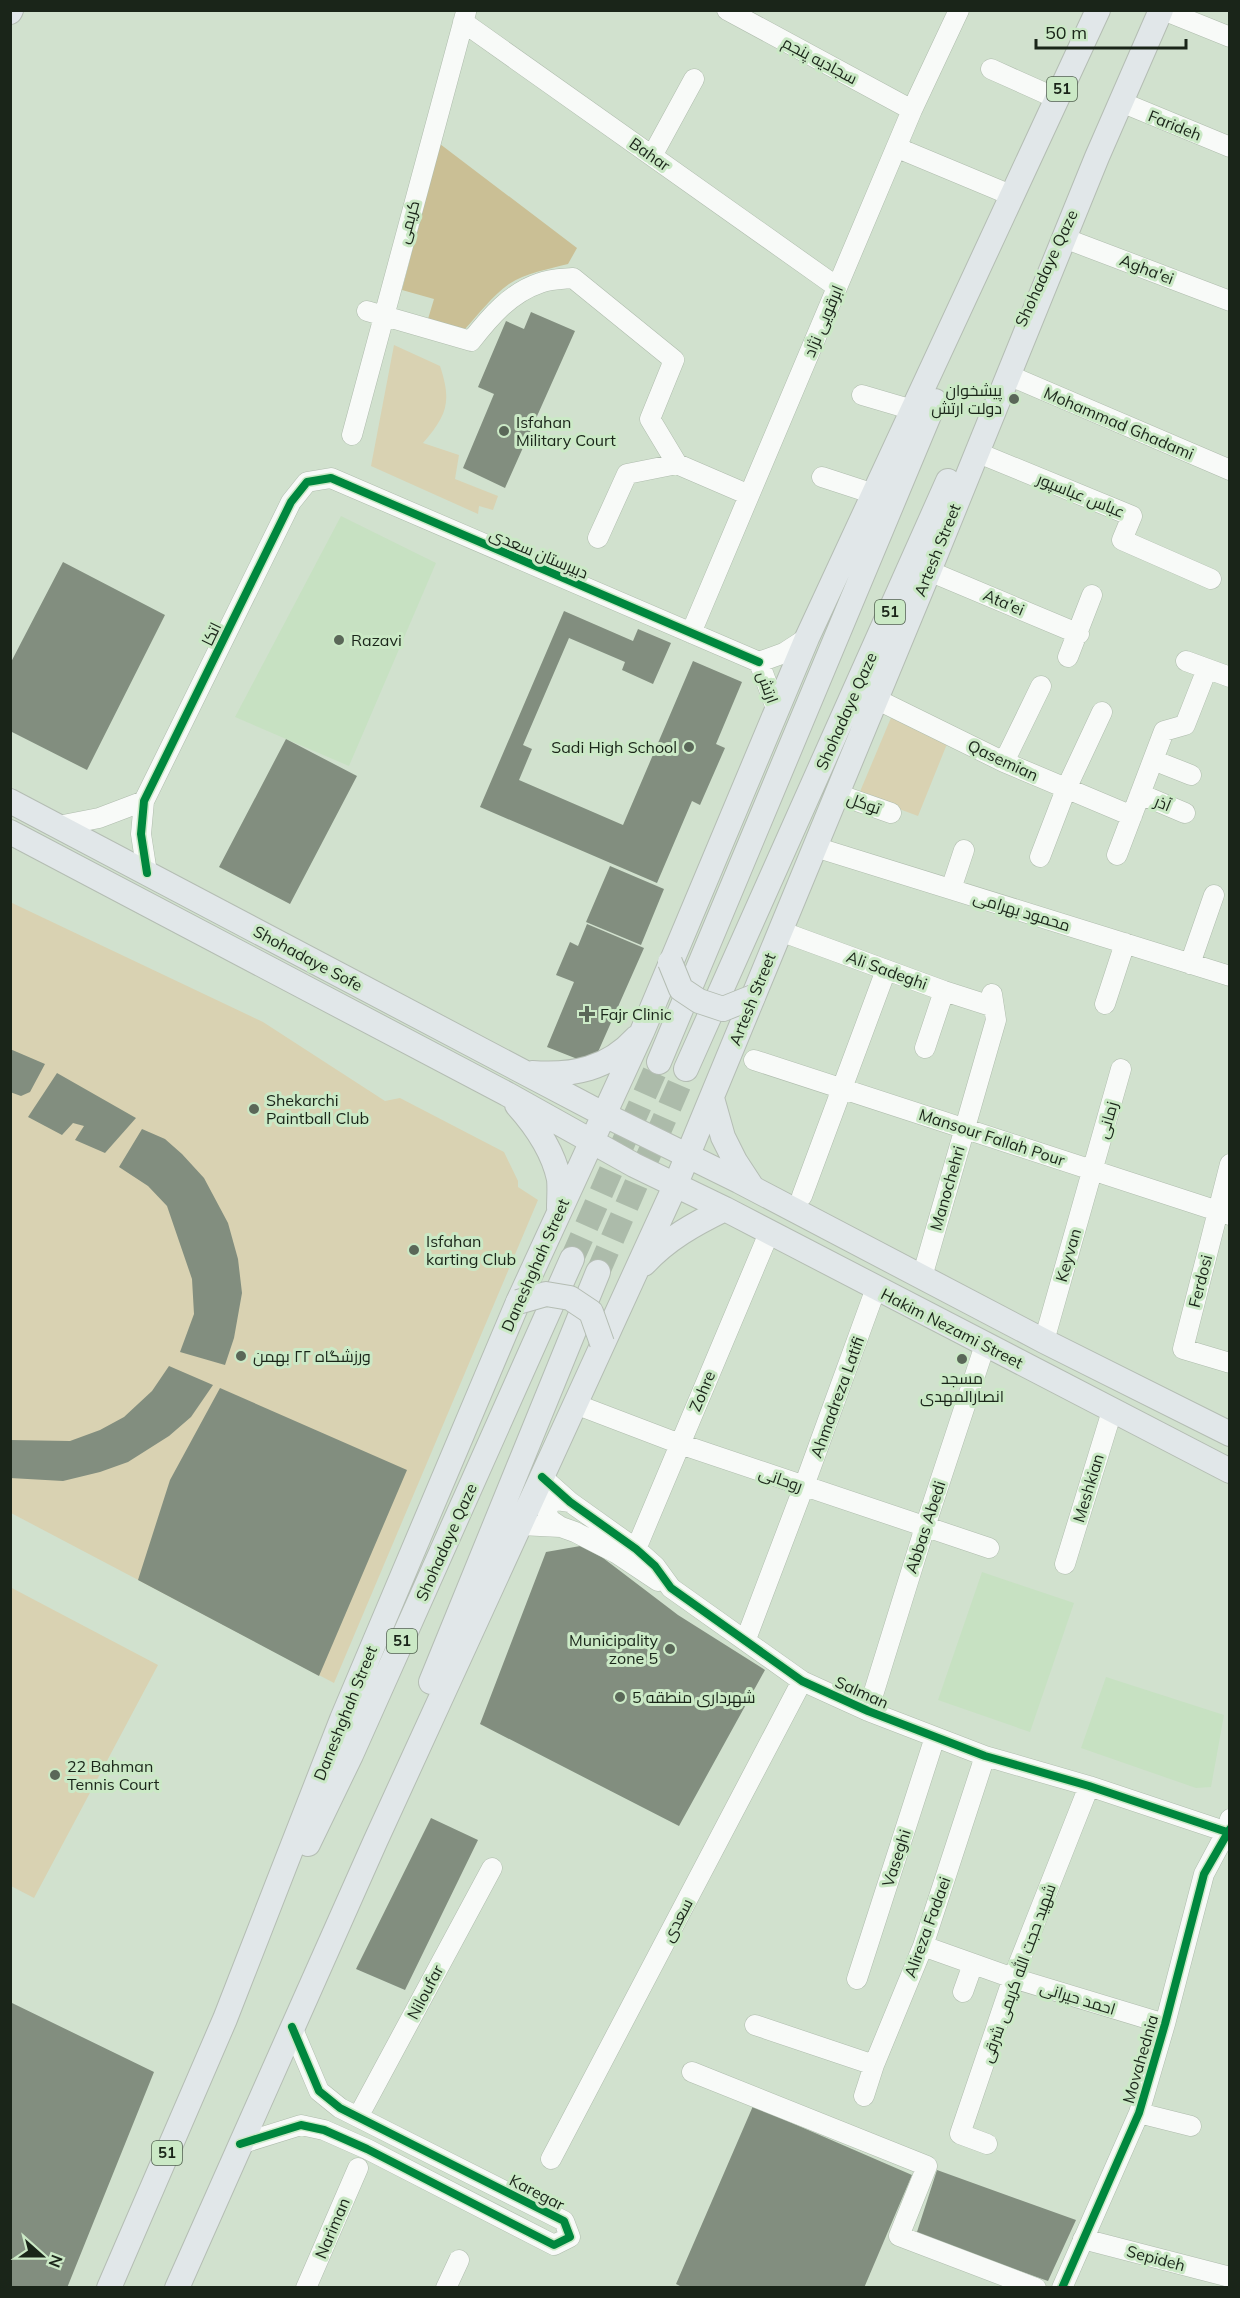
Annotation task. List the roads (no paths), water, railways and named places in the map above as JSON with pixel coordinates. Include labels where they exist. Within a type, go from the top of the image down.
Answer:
[{"type":"main road","name":"51","points":[[659,1062],[980,293],[1026,168],[1098,10]]},
{"type":"main road","name":"Artesh Street","points":[[675,1185],[929,571],[1097,157],[1162,10]]},
{"type":"main road","name":"Shohadaye Qaze","points":[[686,1069],[952,473],[1097,157]]},
{"type":"main road","points":[[605,1115],[807,638],[1026,168]]},
{"type":"main road","name":"Shohadaye Sofe","points":[[10,801],[646,1135]]},
{"type":"main road","name":"Shohadaye Sofe","points":[[10,832],[507,1094],[634,1165]]},
{"type":"main road","points":[[670,962],[681,989],[699,1001],[723,1009],[753,997]]},
{"type":"main road","points":[[525,1073],[555,1075],[602,1065],[623,1053],[642,1032]]},
{"type":"main road","points":[[507,1094],[534,1125],[549,1153],[559,1179],[559,1210]]},
{"type":"main road","points":[[712,1098],[723,1137],[735,1161],[754,1189]]},
{"type":"main road","name":"Daneshghah Street","points":[[109,2288],[225,2019],[342,1719],[518,1302],[605,1115]]},
{"type":"main road","name":"Hakim Nezami Street","points":[[646,1135],[754,1189],[799,1203],[922,1277],[1230,1434]]},
{"type":"main road","name":"Hakim Nezami Street","points":[[634,1165],[725,1209],[1230,1471]]},
{"type":"main road","points":[[699,1197],[693,1184],[695,1176],[700,1171],[715,1170]]},
{"type":"main road","points":[[292,2027],[675,1185]]},
{"type":"main road","points":[[634,1274],[660,1247],[690,1225],[725,1209]]},
{"type":"main road","name":"Shohadaye Qaze","points":[[225,2019],[351,1755],[572,1259]]},
{"type":"main road","name":"51","points":[[177,2288],[292,2027],[598,1272]]},
{"type":"main road","points":[[518,1302],[546,1294],[570,1298],[591,1312],[602,1343]]},
{"type":"street","name":"سجادیه پنجم","points":[[728,10],[912,110]]},
{"type":"street","name":"ابرقویی نژاد","points":[[691,633],[912,110],[959,10]]},
{"type":"street","points":[[1162,10],[1230,37]]},
{"type":"street","name":"Bahar","points":[[464,16],[652,156],[837,287]]},
{"type":"street","name":"کریمی","points":[[352,435],[375,313],[464,16]]},
{"type":"street","points":[[991,69],[1058,99]]},
{"type":"street","points":[[652,156],[694,79]]},
{"type":"street","name":"Farideh","points":[[1121,102],[1230,147]]},
{"type":"street","points":[[897,145],[905,151],[1013,196]]},
{"type":"street","name":"Agha'ei","points":[[1064,238],[1230,301]]},
{"type":"street","points":[[375,313],[471,340],[490,317],[518,292],[542,282],[573,278],[674,360],[650,419],[677,464]]},
{"type":"street","name":"Mohammad Ghadami","points":[[1008,375],[1230,470]]},
{"type":"street","points":[[862,395],[913,411]]},
{"type":"street","name":"عباس عباسپور","points":[[976,452],[1132,516],[1122,540],[1211,579]]},
{"type":"street","points":[[598,538],[627,474],[677,464],[749,495]]},
{"type":"street","points":[[822,477],[874,494]]},
{"type":"street","name":"دبیرستان سعدی","points":[[307,482],[331,478],[759,662]]},
{"type":"street","name":"اتکا","points":[[144,801],[291,502],[307,482]]},
{"type":"street","name":"Ata'ei","points":[[929,571],[1079,634]]},
{"type":"street","points":[[1068,657],[1079,634],[1092,595]]},
{"type":"street","points":[[759,662],[784,653],[807,638]]},
{"type":"street","points":[[1185,661],[1230,677]]},
{"type":"street","name":"ارتش","points":[[759,662],[777,711]]},
{"type":"street","points":[[1117,855],[1164,731],[1185,725],[1207,669]]},
{"type":"street","points":[[1004,762],[1041,686]]},
{"type":"street","name":"Qasemian","points":[[876,699],[1004,762],[1132,816]]},
{"type":"street","points":[[1040,857],[1066,789],[1102,712]]},
{"type":"street","points":[[1153,760],[1191,775]]},
{"type":"street","name":"توکل","points":[[837,794],[891,813]]},
{"type":"street","name":"آذر","points":[[1140,794],[1185,813]]},
{"type":"street","points":[[58,825],[99,818],[144,801],[141,834],[147,873]]},
{"type":"street","name":"محمود بهرامی","points":[[815,847],[1230,976]]},
{"type":"street","points":[[951,889],[964,850]]},
{"type":"street","points":[[1190,964],[1214,895]]},
{"type":"street","name":"Ali Sadeghi","points":[[780,931],[944,991],[993,1000]]},
{"type":"street","points":[[1106,1004],[1125,943]]},
{"type":"street","points":[[799,1203],[886,970]]},
{"type":"street","points":[[925,1048],[944,991]]},
{"type":"street","name":"Manochehri","points":[[922,1277],[996,1020],[993,1000]]},
{"type":"street","name":"Mansour Fallah Pour","points":[[754,1060],[1224,1213]]},
{"type":"street","name":"زمانی","points":[[1092,1170],[1121,1069]]},
{"type":"street","name":"Ferdosi","points":[[1230,1164],[1224,1213],[1182,1349],[1230,1363]]},
{"type":"street","name":"Keyvan","points":[[1044,1341],[1092,1170]]},
{"type":"street","name":"Zohre","points":[[636,1549],[769,1233]]},
{"type":"street","name":"Ahmadreza Latifi","points":[[746,1639],[876,1288]]},
{"type":"street","name":"Abbas Abedi","points":[[868,1711],[985,1345]]},
{"type":"street","name":"روحانی","points":[[575,1404],[680,1444],[989,1548]]},
{"type":"street","name":"Meshkian","points":[[1065,1564],[1112,1411]]},
{"type":"street","name":"Salman","points":[[542,1477],[570,1502],[636,1549],[655,1566],[671,1588],[746,1639],[802,1681],[868,1711],[985,1755],[1229,1828]]},
{"type":"street","points":[[570,1502],[557,1500],[550,1503],[547,1511],[549,1519],[616,1553],[647,1576],[671,1588]]},
{"type":"street","points":[[520,1525],[561,1527]]},
{"type":"street","name":"سعدی","points":[[551,2159],[802,1681]]},
{"type":"street","name":"Vaseghi","points":[[857,1979],[935,1737]]},
{"type":"street","name":"Alireza Fadaei","points":[[864,2096],[874,2064],[923,1946],[985,1755]]},
{"type":"street","name":"شهید حجت الله کریمی شرقی","points":[[987,2144],[960,2134],[1012,1978],[1089,1786]]},
{"type":"street","name":"Movahednia","points":[[1062,2288],[1139,2113],[1204,1874],[1229,1828]]},
{"type":"street","name":"Niloufar","points":[[358,2117],[492,1868]]},
{"type":"street","name":"احمد حیرانی","points":[[923,1946],[1012,1978],[1165,2024]]},
{"type":"street","points":[[963,1992],[973,1964]]},
{"type":"street","points":[[755,2025],[874,2064]]},
{"type":"street","name":"Karegar","points":[[240,2144],[301,2124],[324,2130],[367,2149],[554,2245],[570,2237],[564,2221],[340,2108],[319,2091],[292,2027]]},
{"type":"street","points":[[692,2072],[927,2166],[899,2236],[1036,2288]]},
{"type":"street","points":[[1139,2113],[1191,2126]]},
{"type":"street","name":"Nariman","points":[[306,2288],[358,2168]]},
{"type":"street","name":"Sepideh","points":[[1083,2239],[1230,2277]]},
{"type":"street","points":[[446,2288],[459,2260]]},
{"type":"tunnel","points":[[572,1259],[659,1062]]},
{"type":"tunnel","points":[[598,1272],[686,1069]]},
{"type":"place","name":"پیشخوان دولت ارتش","points":[[1014,399]]},
{"type":"place","name":"Isfahan Military Court","points":[[504,431]]},
{"type":"place","name":"Razavi","points":[[339,640]]},
{"type":"place","name":"Sadi High School","points":[[689,747]]},
{"type":"place","name":"Fajr Clinic","points":[[587,1014]]},
{"type":"place","name":"Shekarchi Paintball Club","points":[[254,1109]]},
{"type":"place","name":"Isfahan karting Club","points":[[414,1250]]},
{"type":"place","name":"ورزشگاه ۲۲ بهمن","points":[[241,1356]]},
{"type":"place","name":"مسجد انصارالمهدی","points":[[962,1359]]},
{"type":"place","name":"Municipality zone 5","points":[[670,1649]]},
{"type":"place","name":"شهرداری منطقه 5","points":[[620,1697]]},
{"type":"place","name":"22 Bahman Tennis Court","points":[[55,1775]]}]
